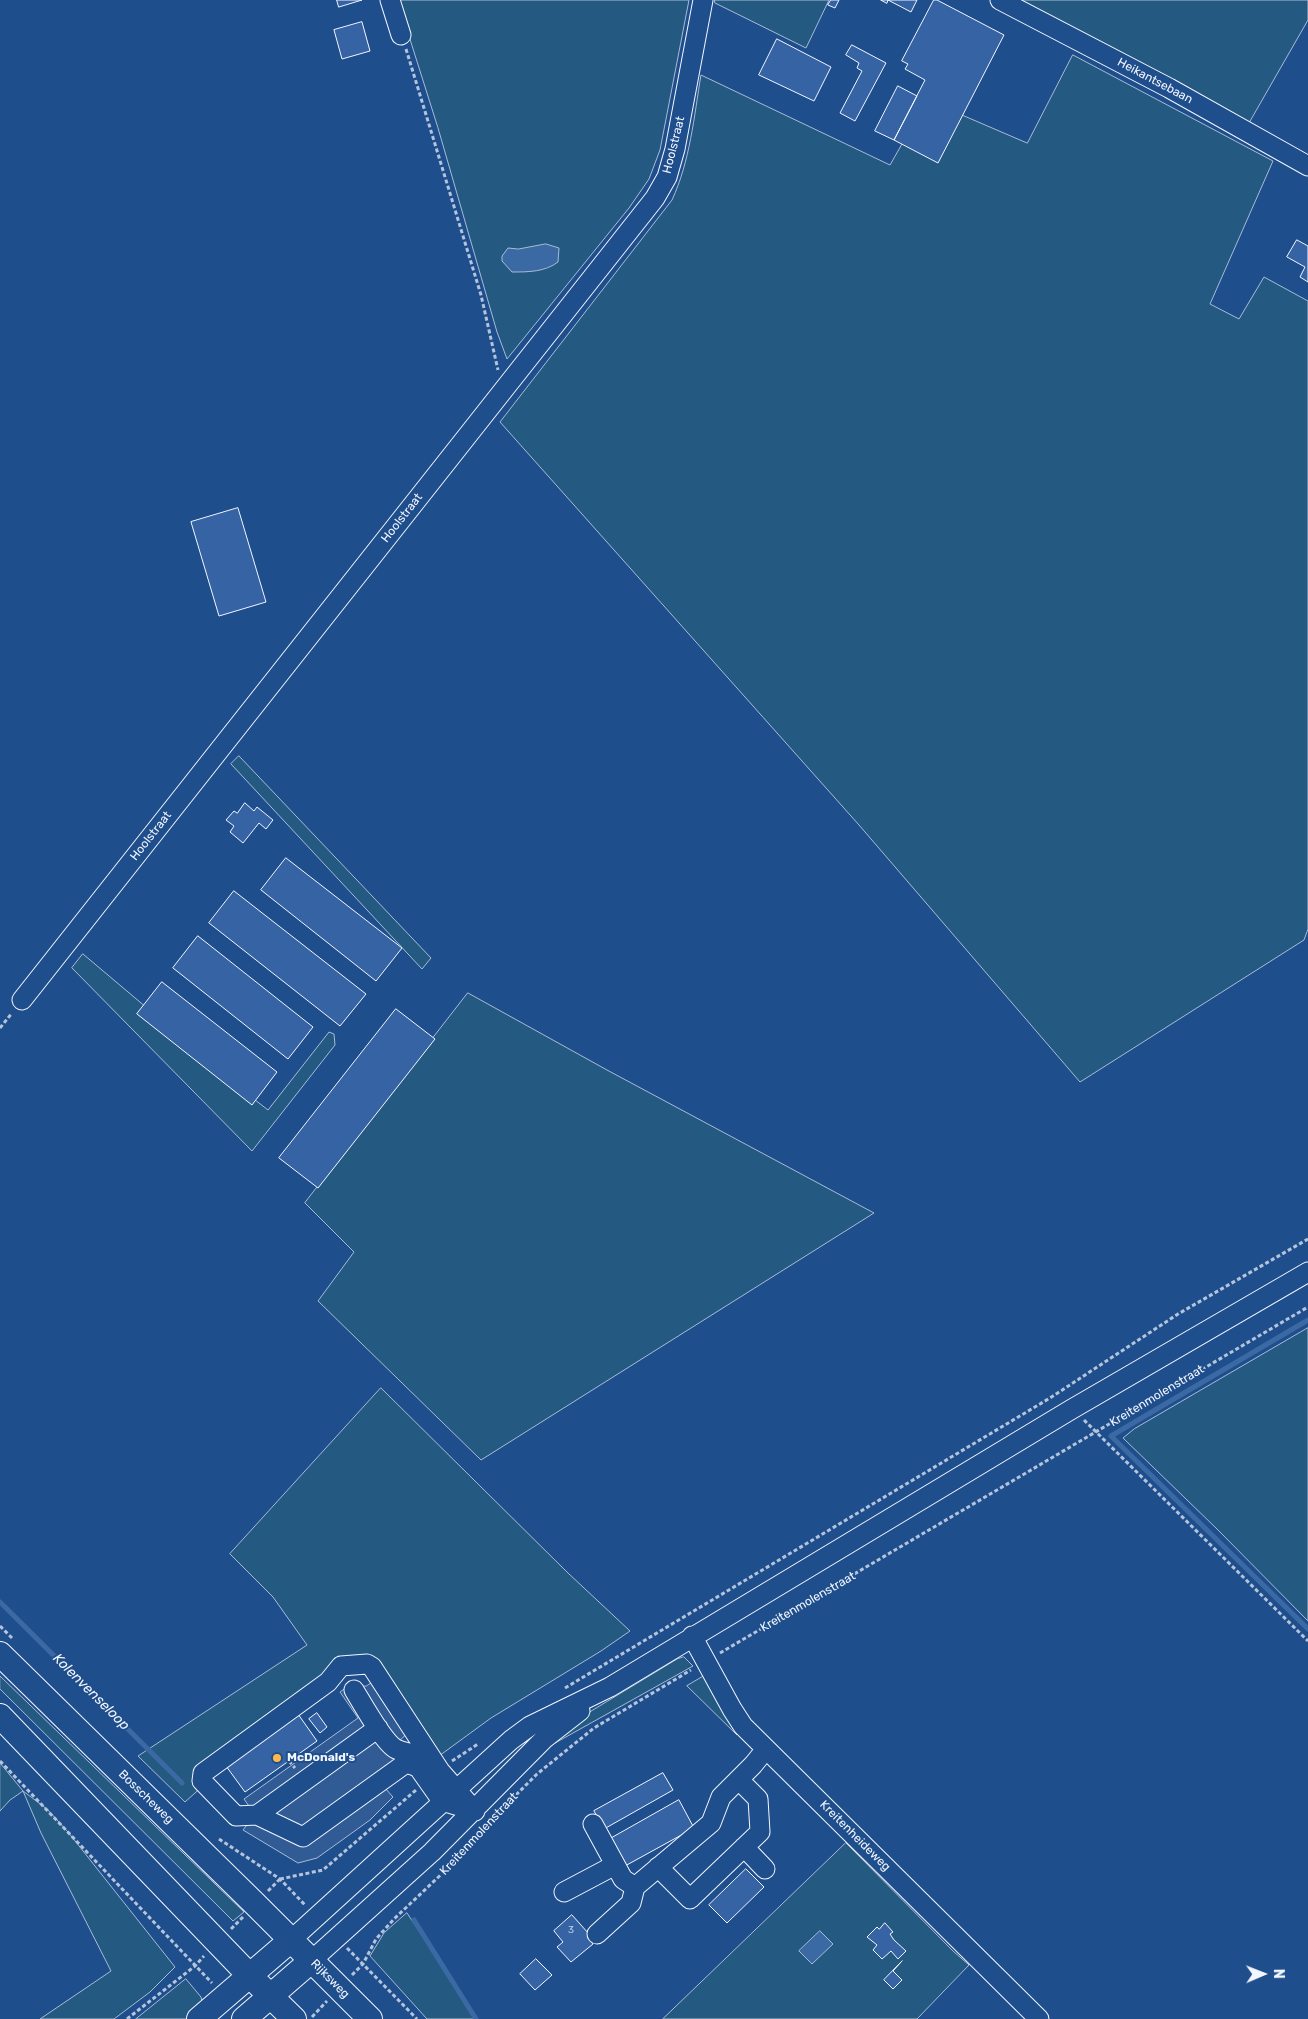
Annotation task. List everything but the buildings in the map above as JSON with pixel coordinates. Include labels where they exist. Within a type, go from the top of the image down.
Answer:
[{"type":"main road","name":"Bosscheweg","points":[[0,1654],[290,1940]]},
{"type":"main road","points":[[0,1716],[249,1975],[294,2019]]},
{"type":"main road","points":[[199,2019],[290,1940]]},
{"type":"main road","name":"Rijksweg","points":[[290,1940],[370,2019]]},
{"type":"main road","points":[[244,2019],[312,1961]]},
{"type":"street","points":[[390,0],[401,34]]},
{"type":"street","name":"Hoolstraat","points":[[22,1000],[655,198],[667,177],[675,149],[703,0]]},
{"type":"street","name":"Heikantsebaan","points":[[1000,0],[1169,88],[1308,166]]},
{"type":"street","name":"Kreitenmolenstraat","points":[[290,1940],[449,1794],[530,1726],[610,1687],[1072,1409],[1308,1272]]},
{"type":"street","name":"Kreitenheideweg","points":[[692,1636],[705,1662],[743,1726],[1039,2019]]},
{"type":"street","points":[[449,1794],[440,1771],[369,1665],[346,1665],[338,1669],[328,1682],[203,1774],[202,1781],[236,1816],[257,1815],[303,1837],[406,1763],[418,1767],[449,1794],[475,1811]]},
{"type":"street","name":"Kreitenmolenstraat","points":[[312,1961],[475,1811],[544,1739],[610,1687]]},
{"type":"street","points":[[354,1690],[378,1728],[395,1748],[416,1754],[424,1762],[440,1771]]},
{"type":"street","points":[[257,1815],[378,1728]]},
{"type":"street","points":[[598,1934],[631,1903],[635,1887],[710,1823],[720,1797],[739,1780],[766,1749]]},
{"type":"street","points":[[658,1867],[690,1899],[760,1832],[758,1798],[739,1780]]},
{"type":"street","points":[[593,1824],[623,1879],[635,1887]]},
{"type":"street","points":[[744,1847],[765,1869]]},
{"type":"street","points":[[564,1892],[615,1865]]},
{"type":"path","points":[[401,34],[481,295],[500,376],[508,383]]},
{"type":"path","points":[[563,1689],[1050,1398],[1178,1314],[1308,1239]]},
{"type":"path","name":"Kreitenmolenstraat","points":[[511,1799],[537,1774],[594,1728],[1308,1308]]},
{"type":"path","points":[[1072,1409],[1308,1641]]},
{"type":"path","points":[[0,1761],[195,1966]]},
{"type":"path","name":"Kreitenmolenstraat","points":[[416,2019],[363,1964],[376,1939],[394,1919],[467,1850],[505,1805]]},
{"type":"path","points":[[127,2019],[195,1966],[280,1879]]},
{"type":"shaded area","points":[[398,0],[689,0],[660,150],[649,179],[629,208],[507,359],[497,332],[438,128]]},
{"type":"shaded area","points":[[715,0],[829,0],[806,48],[715,3]]},
{"type":"shaded area","points":[[1014,0],[1308,0],[1308,20],[1249,123]]},
{"type":"shaded area","points":[[1073,55],[1273,161],[1210,304],[1239,319],[1264,277],[1308,301],[1308,929],[1304,940],[1080,1082],[859,825],[500,422],[672,200],[687,154],[701,75],[890,165],[927,100],[1027,143]]},
{"type":"shaded area","points":[[546,244],[559,248],[558,262],[548,268],[512,272],[502,261],[502,256],[508,248],[518,249]]},
{"type":"shaded area","points":[[239,756],[431,958],[422,969],[231,764]]},
{"type":"shaded area","points":[[83,954],[147,1008],[143,1013],[268,1110],[329,1032],[334,1034],[335,1045],[252,1151],[72,968]]},
{"type":"shaded area","points":[[468,993],[874,1213],[481,1460],[318,1301],[354,1252],[305,1203]]},
{"type":"shaded area","points":[[1308,1328],[1308,1621],[1123,1438],[1134,1429]]},
{"type":"shaded area","points":[[381,1388],[568,1573],[630,1631],[601,1651],[491,1718],[439,1756],[371,1661],[344,1659],[185,1802],[138,1756],[307,1645],[273,1597],[230,1554]]},
{"type":"shaded area","points":[[684,1657],[693,1666],[539,1752],[583,1716],[677,1659]]},
{"type":"shaded area","points":[[0,1676],[244,1912],[233,1921],[0,1689]]},
{"type":"shaded area","points":[[704,1676],[737,1735],[687,1686]]},
{"type":"shaded area","points":[[373,1682],[409,1732],[399,1741],[392,1779],[385,1788],[393,1797],[370,1820],[317,1858],[298,1863],[243,1830],[251,1820],[251,1809],[244,1799],[358,1718],[340,1692],[347,1687],[366,1686]]},
{"type":"shaded area","points":[[0,1763],[23,1791],[10,1800],[0,1811]]},
{"type":"shaded area","points":[[23,1791],[47,1809],[68,1832],[175,1967],[150,1992],[114,2019],[40,2019],[111,1971],[41,1833]]},
{"type":"shaded area","points":[[846,1843],[969,1965],[917,2019],[663,2019]]},
{"type":"shaded area","points":[[407,1913],[478,2019],[427,2019],[370,1956],[384,1933]]},
{"type":"shaded area","points":[[820,1931],[833,1944],[812,1964],[799,1951]]},
{"type":"shaded area","points":[[186,1979],[201,1997],[203,2007],[188,2019],[136,2019]]},
{"type":"waterway","points":[[1308,1320],[1111,1436],[1308,1629]]},
{"type":"waterway","name":"Kolenvenseloop","points":[[0,1602],[182,1783]]},
{"type":"waterway","name":"Kolenvenseloop","points":[[414,1920],[476,2019]]},
{"type":"place","name":"McDonald's","points":[[277,1758]]}]
